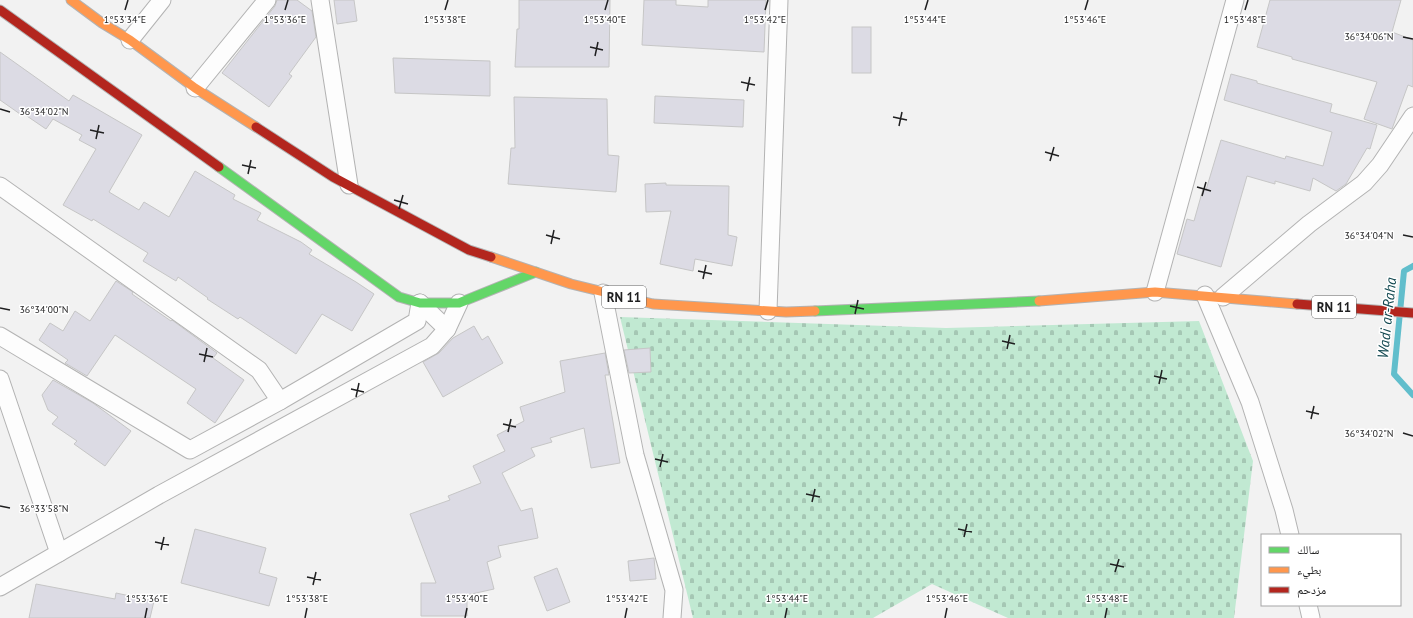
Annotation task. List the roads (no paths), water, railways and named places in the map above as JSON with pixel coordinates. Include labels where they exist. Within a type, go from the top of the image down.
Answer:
[{"type":"main road","name":"RN 11","points":[[71,0],[102,23],[130,40],[195,88],[349,186],[469,250],[571,284],[603,293],[653,304],[786,312],[1031,301],[1155,292],[1413,314]]},
{"type":"main road","points":[[0,10],[399,297],[420,303],[459,303],[536,272]]},
{"type":"street","points":[[130,40],[162,0]]},
{"type":"street","points":[[195,88],[267,0]]},
{"type":"street","points":[[320,0],[349,186]]},
{"type":"street","points":[[768,311],[779,0]]},
{"type":"street","points":[[1155,292],[1235,0]]},
{"type":"street","points":[[1223,297],[1309,224],[1364,183],[1380,165],[1413,116]]},
{"type":"street","points":[[0,186],[260,370],[280,401]]},
{"type":"street","points":[[603,293],[635,455],[674,590],[672,618]]},
{"type":"street","points":[[1204,296],[1250,402],[1284,510],[1290,534]]},
{"type":"street","points":[[420,303],[447,329]]},
{"type":"street","points":[[0,336],[190,450],[280,401],[417,321],[420,303]]},
{"type":"street","points":[[1,581],[59,553],[159,495],[432,346],[447,329],[459,303]]},
{"type":"street","points":[[0,380],[59,553]]},
{"type":"street","points":[[1308,606],[1311,618]]},
{"type":"waterway","name":"Wadi ar-Raha","points":[[1413,266],[1404,271],[1394,374],[1413,395]]}]
